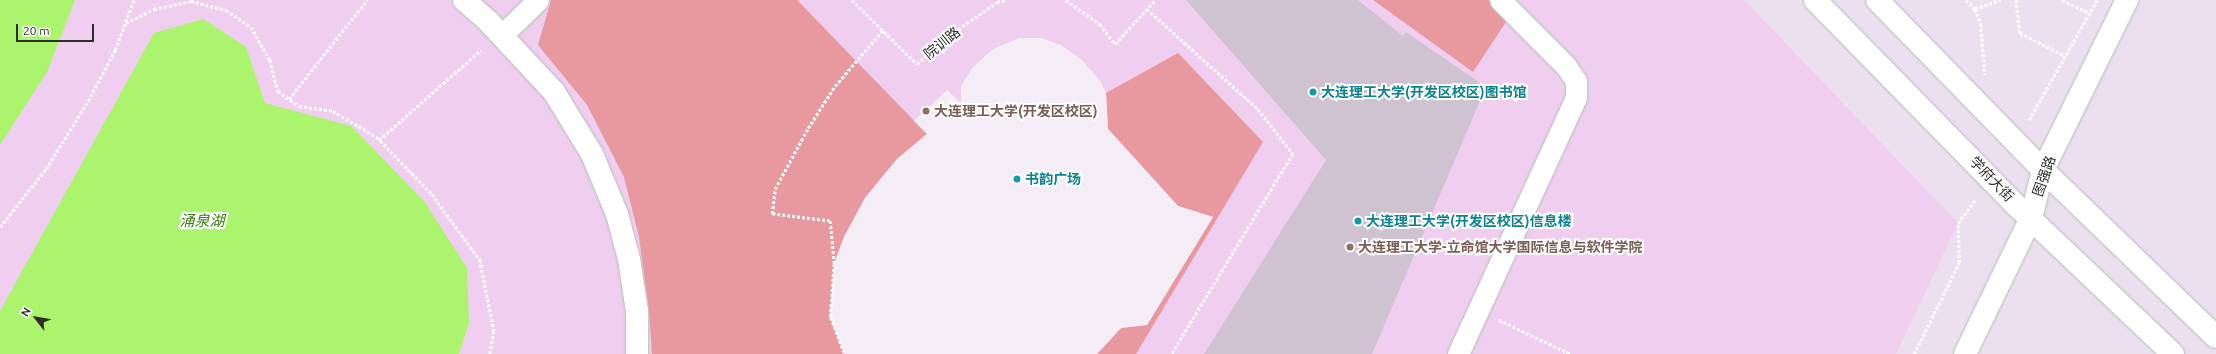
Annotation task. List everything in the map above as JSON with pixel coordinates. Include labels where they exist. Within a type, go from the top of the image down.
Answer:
[{"type":"main road","points":[[464,0],[501,34],[554,92],[592,154],[617,214],[629,259],[637,311],[637,354]]},
{"type":"main road","name":"学府大街","points":[[1815,0],[2031,218],[2173,354]]},
{"type":"main road","points":[[1877,0],[2043,170],[2216,337]]},
{"type":"main road","name":"图强路","points":[[1965,354],[2031,218],[2043,170],[2126,0]]},
{"type":"street","points":[[501,34],[538,0]]},
{"type":"street","points":[[1458,354],[1576,96],[1576,81],[1566,66],[1500,0]]},
{"type":"path","points":[[0,227],[51,162],[115,50],[134,0]]},
{"type":"path","points":[[289,99],[367,0]]},
{"type":"path","name":"院训路","points":[[852,0],[917,64],[954,32],[997,2],[1005,0]]},
{"type":"path","points":[[1066,0],[1100,24],[1115,44],[1155,0]]},
{"type":"path","points":[[1966,0],[1975,9],[1981,24],[1985,81]]},
{"type":"path","points":[[1975,9],[2000,0]]},
{"type":"path","points":[[2016,0],[2020,33],[2065,56]]},
{"type":"path","points":[[2062,0],[2090,13]]},
{"type":"path","points":[[126,23],[154,9],[191,1],[226,10],[251,27],[270,60],[278,91],[299,106],[333,110],[379,140],[432,194],[480,260],[494,331],[490,354]]},
{"type":"path","points":[[1147,9],[1258,109],[1293,154],[1172,354]]},
{"type":"path","points":[[844,354],[830,318],[834,264],[830,221],[772,214],[775,189],[808,128],[835,86],[883,30]]},
{"type":"path","points":[[379,140],[501,34]]},
{"type":"path","points":[[1479,310],[1571,354]]},
{"type":"shaded area","name":"大连理工大学(开发区校区)","points":[[0,0],[1744,0],[1958,223],[1896,354],[0,354]]},
{"type":"shaded area","points":[[551,0],[797,0],[927,134],[897,159],[865,198],[844,237],[834,264],[830,317],[844,354],[652,354],[649,311],[639,237],[624,177],[587,105],[538,45]]},
{"type":"shaded area","points":[[1373,0],[1489,0],[1508,19],[1473,72]]},
{"type":"shaded area","name":"书韵广场","points":[[1019,38],[1041,38],[1061,45],[1082,60],[1101,82],[1106,93],[1108,129],[1178,206],[1213,217],[1147,325],[1121,328],[1097,354],[845,354],[830,317],[834,264],[844,237],[865,198],[897,159],[927,134],[914,121],[947,90],[961,103],[961,86],[972,68],[993,49]]},
{"type":"shaded area","points":[[1178,53],[1263,142],[1136,354],[1097,354],[1121,328],[1147,325],[1213,217],[1178,206],[1108,129],[1106,93]]},
{"type":"water","points":[[0,0],[75,0],[47,72],[0,145]]},
{"type":"water","name":"涌泉湖","points":[[203,19],[246,47],[265,103],[351,126],[424,201],[467,268],[469,323],[459,354],[0,354],[0,311],[154,33]]},
{"type":"building","name":"大连理工大学(开发区校区)信息楼","points":[[1186,0],[1358,0],[1403,36],[1406,32],[1486,87],[1372,354],[1204,354],[1326,160]]},
{"type":"place","name":"大连理工大学(开发区校区)图书馆","points":[[1313,92]]},
{"type":"place","name":"大连理工大学(开发区校区)","points":[[926,111]]},
{"type":"place","name":"书韵广场","points":[[1017,179]]},
{"type":"place","name":"大连理工大学(开发区校区)信息楼","points":[[1358,221]]},
{"type":"place","name":"大连理工大学-立命馆大学国际信息与软件学院","points":[[1350,247]]}]
